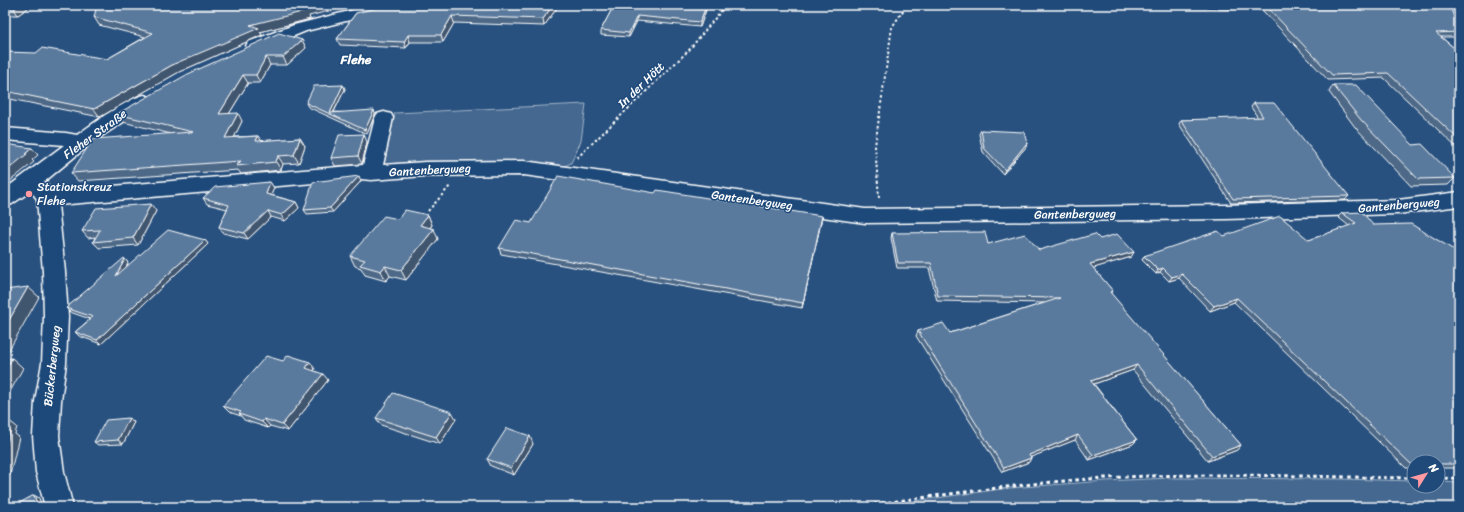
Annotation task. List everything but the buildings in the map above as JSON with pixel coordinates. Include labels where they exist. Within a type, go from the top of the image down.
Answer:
[{"type":"street","points":[[236,54],[300,28],[392,5]]},
{"type":"street","name":"Fleher Straße","points":[[5,199],[39,191],[80,142],[112,119],[156,94]]},
{"type":"street","points":[[371,173],[384,118]]},
{"type":"street","points":[[5,134],[80,142]]},
{"type":"street","name":"Gantenbergweg","points":[[39,191],[425,169],[524,168],[865,216],[1226,212],[1398,207],[1459,199]]},
{"type":"street","name":"Bückerbergweg","points":[[39,191],[54,272],[56,317],[54,363],[48,401],[46,436],[50,472],[59,507]]},
{"type":"path","name":"In der Hött","points":[[563,173],[689,50],[726,5]]},
{"type":"path","points":[[881,216],[875,146],[892,27],[907,5]]},
{"type":"path","points":[[428,212],[453,182],[458,168]]},
{"type":"path","points":[[853,507],[1008,486],[1105,478],[1168,476],[1406,478]]},
{"type":"path","points":[[1446,478],[1459,479]]},
{"type":"shaded area","points":[[586,104],[581,141],[571,163],[563,167],[383,169],[395,113]]},
{"type":"shaded area","points":[[1169,478],[1406,481],[1406,494],[1446,494],[1446,482],[1459,483],[1459,507],[871,507],[1009,488]]},
{"type":"place","name":"Stationskreuz Flehe","points":[[29,194]]},
{"type":"district","name":"Flehe","points":[[356,59]]}]
